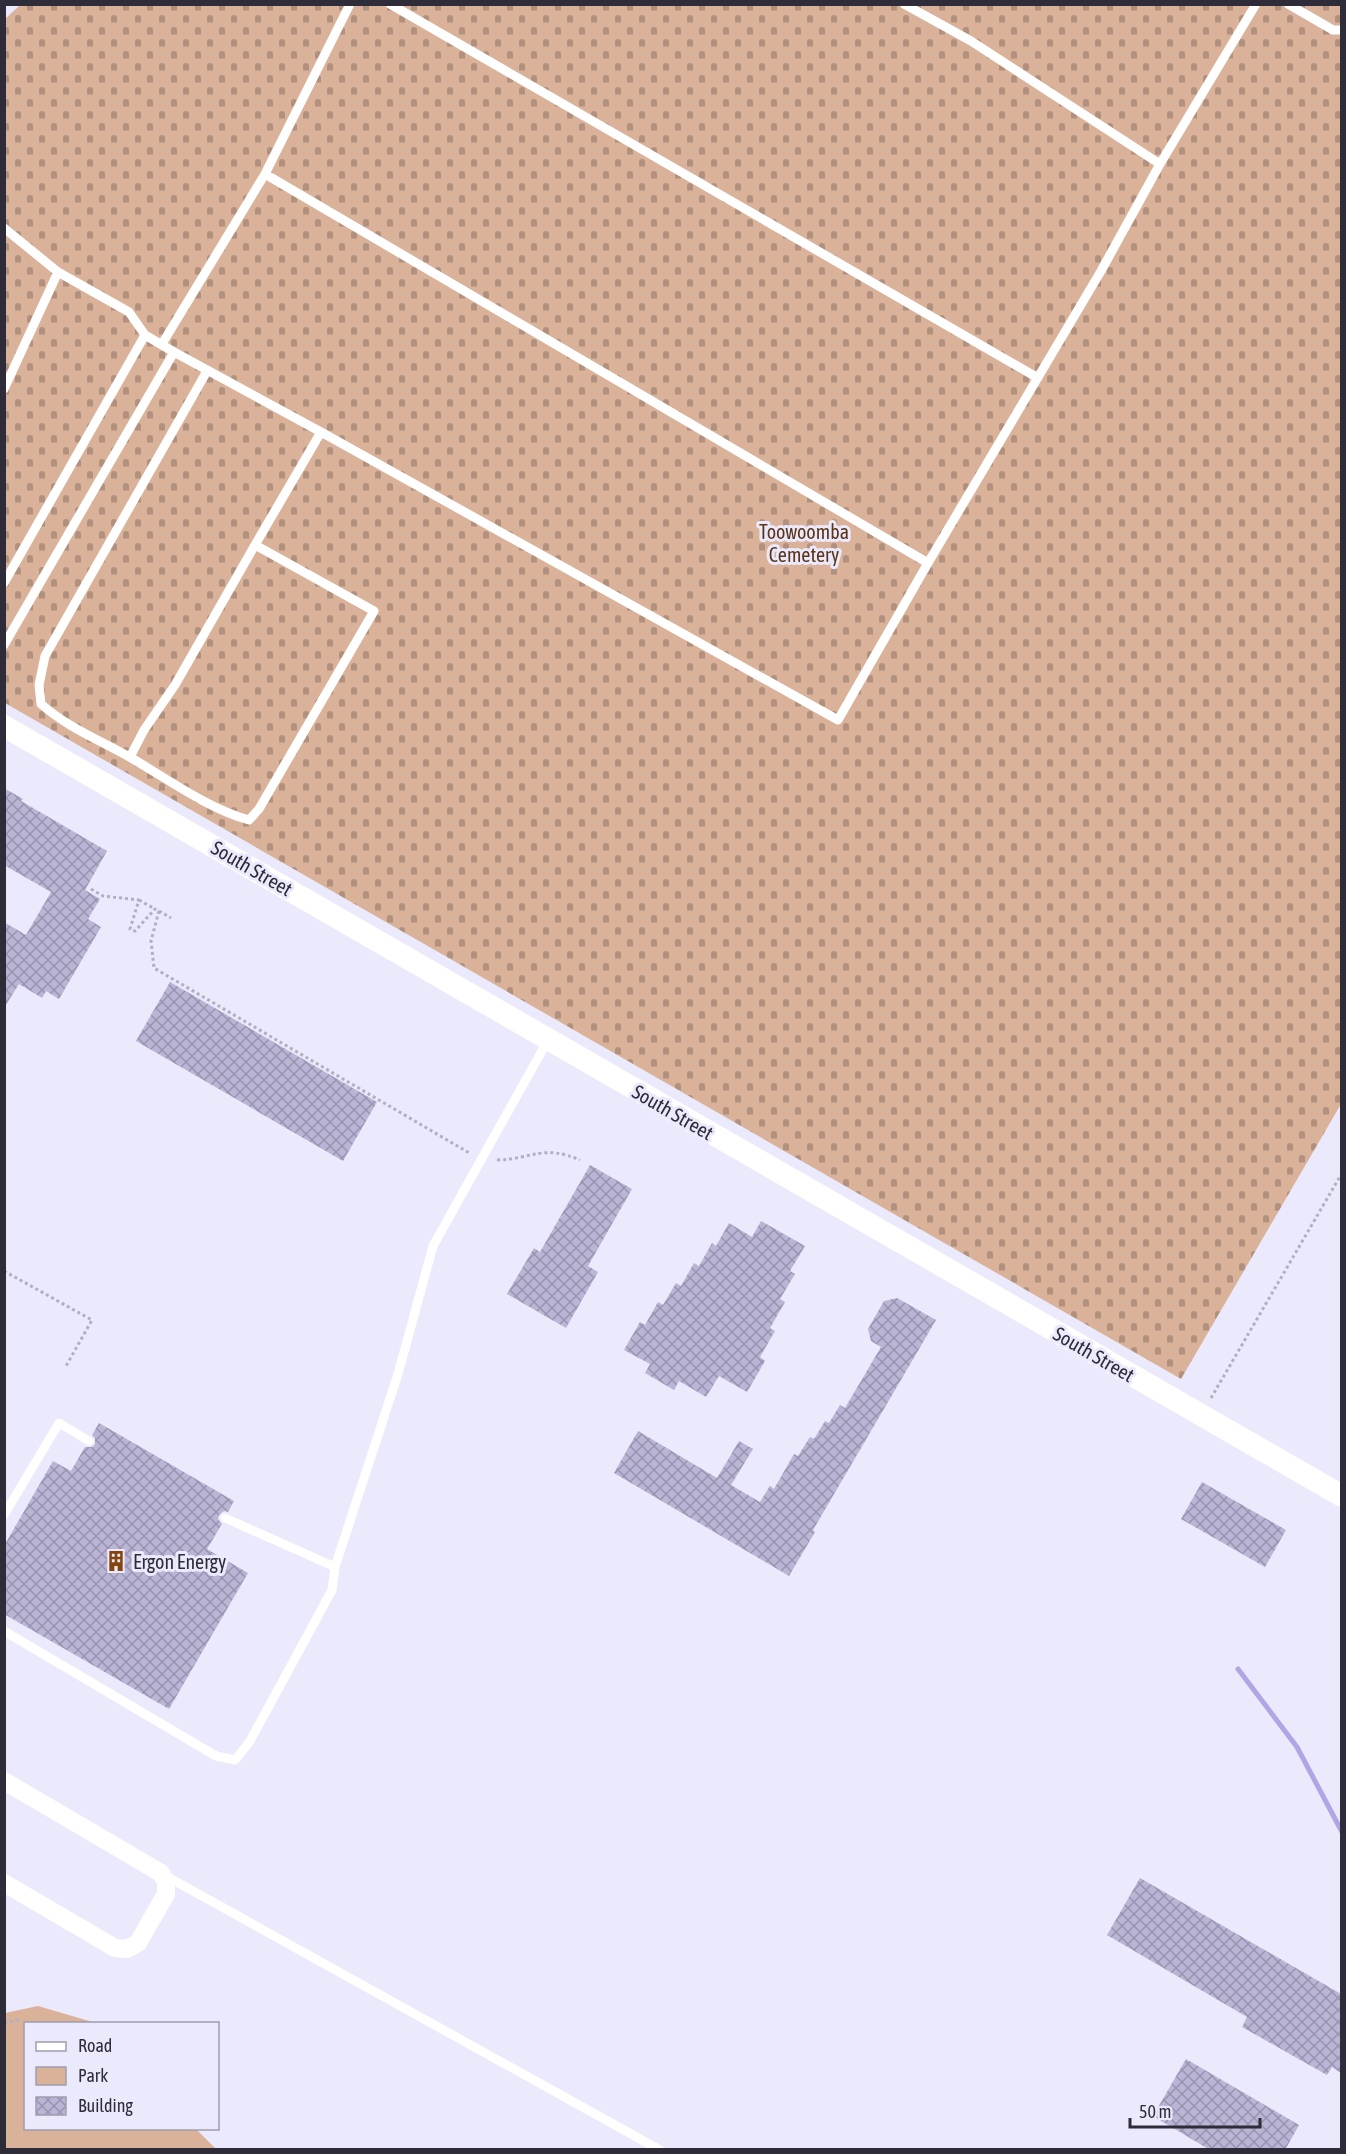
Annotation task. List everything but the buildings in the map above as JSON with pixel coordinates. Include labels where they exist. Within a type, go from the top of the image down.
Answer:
[{"type":"street","name":"South Street","points":[[4,726],[1341,1496]]},
{"type":"street","points":[[4,1780],[161,1873],[166,1882],[166,1894],[138,1943],[127,1949],[114,1947],[4,1883]]},
{"type":"lane","points":[[162,344],[265,174],[350,4]]},
{"type":"lane","points":[[390,4],[1038,378]]},
{"type":"lane","points":[[904,4],[971,41],[1160,164]]},
{"type":"lane","points":[[4,228],[58,272],[129,312],[145,335],[838,720],[1160,164],[1256,4]]},
{"type":"lane","points":[[1288,4],[1333,30],[1341,30]]},
{"type":"lane","points":[[265,174],[928,563]]},
{"type":"lane","points":[[4,389],[58,272]]},
{"type":"lane","points":[[4,584],[145,335]]},
{"type":"lane","points":[[4,645],[174,352]]},
{"type":"lane","points":[[207,371],[45,656],[39,684],[41,704],[57,718],[229,814],[249,820],[259,808],[374,612],[255,545]]},
{"type":"lane","points":[[130,757],[144,730],[175,685],[321,432]]},
{"type":"lane","points":[[4,1631],[216,1756],[235,1760],[250,1741],[332,1590],[335,1567],[398,1374],[433,1246],[548,1040]]},
{"type":"lane","points":[[4,1515],[59,1423],[89,1441]]},
{"type":"lane","points":[[225,1518],[335,1567]]},
{"type":"lane","points":[[161,1873],[660,2150]]},
{"type":"path","points":[[92,889],[103,896],[139,900],[171,918]]},
{"type":"path","points":[[139,900],[130,929],[135,931],[157,910]]},
{"type":"path","points":[[157,910],[151,941],[154,968],[480,1160],[507,1159],[541,1152],[569,1155],[580,1160]]},
{"type":"path","points":[[1201,1415],[1341,1173]]},
{"type":"path","points":[[4,1270],[92,1320],[66,1366]]},
{"type":"path","points":[[4,2023],[19,2020]]},
{"type":"green space","name":"Toowoomba Cemetery","points":[[20,5],[1341,5],[1341,1104],[1181,1379],[5,703],[4,20]]},
{"type":"green space","points":[[38,2006],[93,2022],[24,2022],[24,2130],[197,2130],[216,2149],[5,2149],[5,2013]]},
{"type":"waterway","points":[[1238,1669],[1297,1747],[1342,1832]]},
{"type":"place","name":"Ergon Energy","points":[[116,1561]]}]
